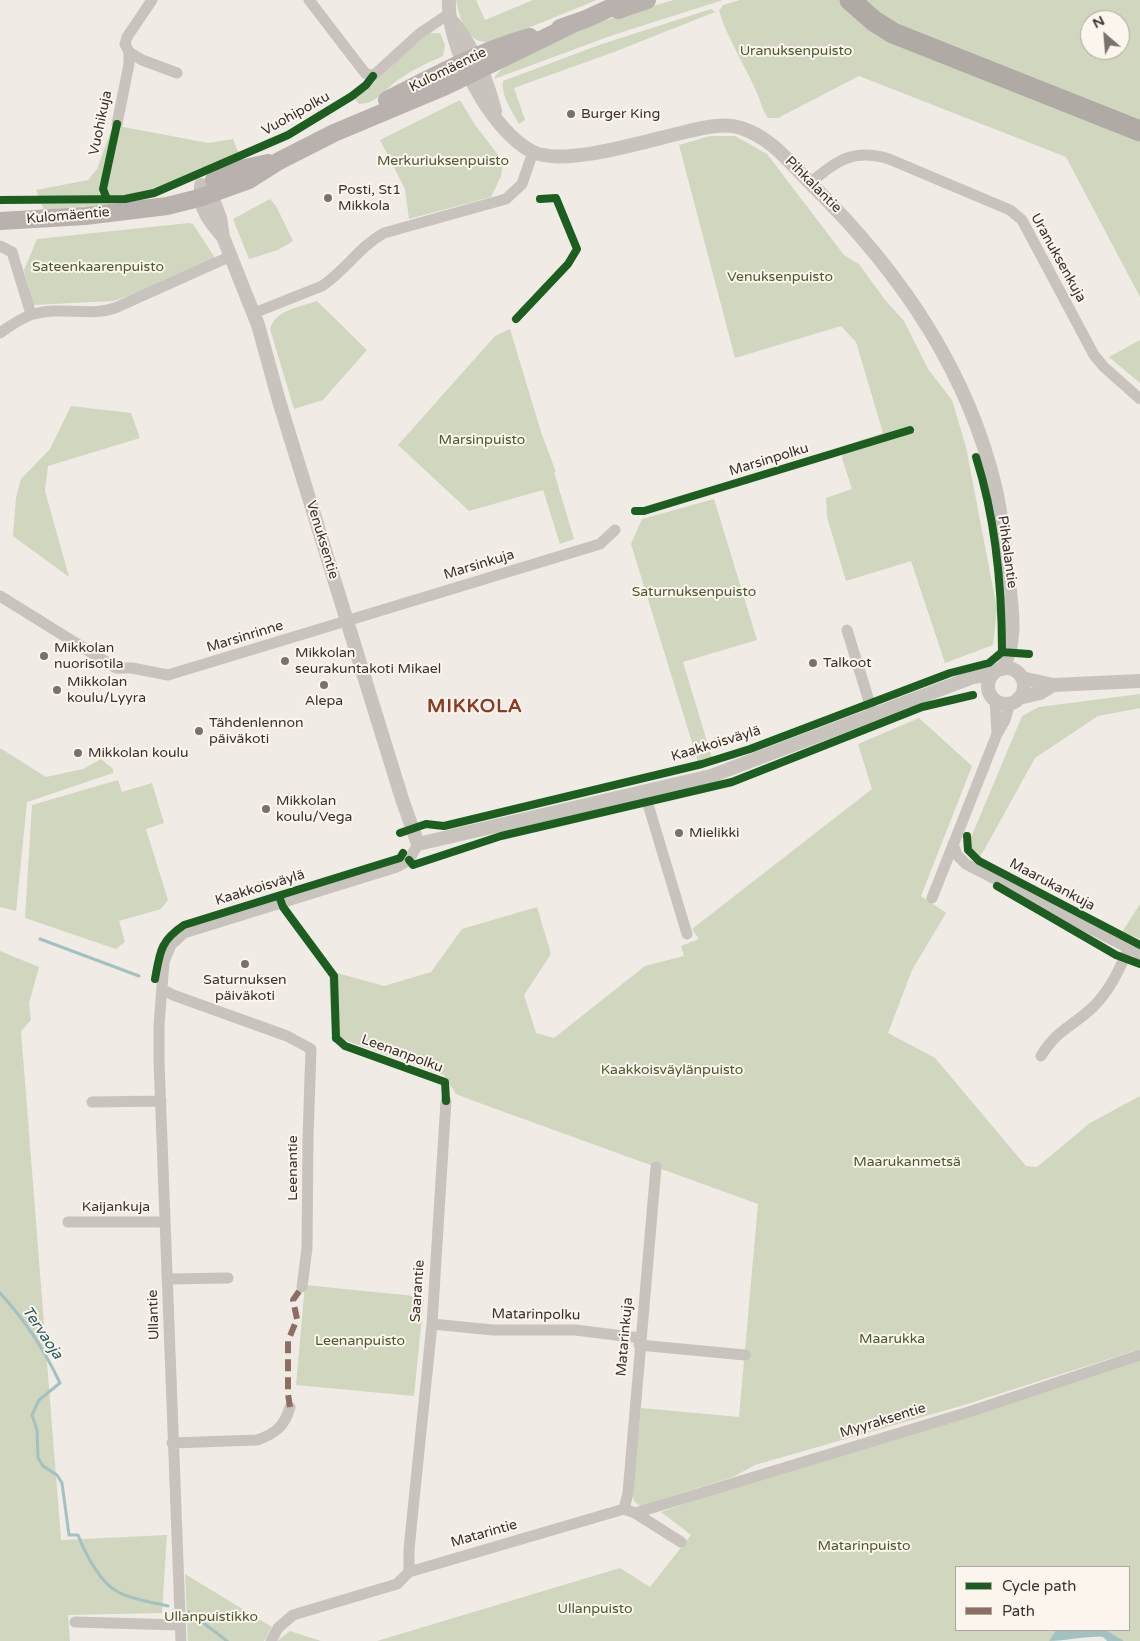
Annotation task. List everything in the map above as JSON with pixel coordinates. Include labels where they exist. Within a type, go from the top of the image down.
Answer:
[{"type":"highway","points":[[850,0],[874,21],[893,33],[1140,131]]},
{"type":"main road","name":"Kulomäentie","points":[[0,218],[62,218],[167,206],[204,192],[249,180],[279,160],[472,66],[627,0]]},
{"type":"main road","name":"Kulomäentie","points":[[578,22],[647,0]]},
{"type":"street","name":"Vuohikuja","points":[[117,124],[129,64],[125,44],[127,36],[152,0]]},
{"type":"street","points":[[309,0],[365,73],[373,76],[419,34],[451,12]]},
{"type":"street","name":"Pihkalantie","points":[[451,12],[453,38],[490,91],[497,119],[512,138],[533,152],[546,156],[576,156],[705,128],[737,126],[760,135],[772,144],[880,259],[916,308],[944,354],[967,403],[986,454],[1001,515],[1011,603],[1012,633],[1009,653],[997,672]]},
{"type":"street","points":[[128,52],[142,60],[177,73]]},
{"type":"street","points":[[254,314],[322,286],[332,280],[375,238],[384,233],[506,198],[522,184],[533,152]]},
{"type":"street","name":"Uranuksenkuja","points":[[810,183],[828,168],[842,160],[858,154],[871,153],[889,158],[1010,210],[1022,220],[1094,355],[1104,367],[1140,399]]},
{"type":"street","name":"Venuksentie","points":[[204,192],[210,222],[223,237],[254,314],[402,799],[418,844]]},
{"type":"street","points":[[0,246],[12,252],[31,314]]},
{"type":"street","points":[[0,333],[31,314],[44,311],[102,312],[231,256]]},
{"type":"street","name":"Marsinkuja","points":[[348,622],[600,544],[615,530]]},
{"type":"street","name":"Marsinrinne","points":[[0,596],[116,668],[132,668],[150,673],[174,674],[348,622]]},
{"type":"street","points":[[847,630],[873,714]]},
{"type":"street","name":"Pihkalantie","points":[[1012,633],[1018,654],[1019,675]]},
{"type":"street","points":[[997,734],[992,696],[988,683],[997,672],[1019,675],[1053,685],[1140,681]]},
{"type":"street","name":"Kaakkoisväylä","points":[[162,989],[167,951],[184,933],[397,867],[408,860],[418,844],[711,776],[949,687],[973,676],[997,672]]},
{"type":"street","points":[[932,898],[997,734],[1015,700],[1024,689],[1019,675]]},
{"type":"street","points":[[992,696],[1002,703],[1040,693],[1053,685]]},
{"type":"street","name":"Kaakkoisväylä","points":[[949,687],[974,686],[992,696]]},
{"type":"street","points":[[644,791],[687,934]]},
{"type":"street","name":"Maarukankuja","points":[[953,844],[957,855],[966,864],[1128,950],[1140,954]]},
{"type":"street","points":[[1041,1056],[1050,1040],[1093,1007],[1104,996],[1128,950]]},
{"type":"street","name":"Leenantie","points":[[162,989],[173,995],[287,1036],[311,1048],[307,1248],[302,1287]]},
{"type":"street","name":"Ullantie","points":[[162,989],[159,1025],[164,1222],[168,1279],[172,1443],[181,1641]]},
{"type":"street","points":[[92,1102],[161,1101]]},
{"type":"street","name":"Saarantie","points":[[409,1572],[409,1549],[432,1324],[446,1101]]},
{"type":"street","name":"Matarinkuja","points":[[629,1511],[628,1493],[639,1342],[656,1167]]},
{"type":"street","name":"Kaijankuja","points":[[68,1222],[164,1222]]},
{"type":"street","points":[[168,1279],[228,1278]]},
{"type":"street","name":"Matarinpolku","points":[[432,1324],[493,1330],[575,1330],[639,1342],[745,1355]]},
{"type":"street","name":"Myyraksentie","points":[[629,1511],[972,1411],[1140,1355]]},
{"type":"street","points":[[172,1443],[257,1440],[268,1437],[279,1429],[286,1420],[290,1407]]},
{"type":"street","points":[[629,1511],[681,1542]]},
{"type":"street","name":"Matarintie","points":[[270,1641],[278,1628],[293,1615],[397,1584],[409,1572],[629,1511]]},
{"type":"street","points":[[75,1622],[180,1624]]},
{"type":"green space","points":[[456,0],[476,0],[485,20],[533,0],[597,0],[491,43],[483,42],[470,35],[460,16]]},
{"type":"green space","points":[[674,0],[723,0],[613,35],[494,79],[506,66],[525,53],[549,42],[605,21]]},
{"type":"green space","name":"Uranuksenpuisto","points":[[740,0],[842,0],[1140,137],[1140,297],[1066,157],[859,76],[778,118],[768,118],[719,11],[723,5]]},
{"type":"green space","points":[[858,0],[1140,0],[1140,125],[914,36]]},
{"type":"green space","points":[[711,9],[715,12],[614,52],[514,88],[525,120],[519,124],[508,103],[503,81],[602,44]]},
{"type":"green space","points":[[427,33],[440,33],[445,45],[443,56],[403,76],[371,102],[359,104],[353,97],[377,80]]},
{"type":"green space","name":"Merkuriuksenpuisto","points":[[460,100],[475,125],[503,161],[501,176],[491,197],[409,219],[405,189],[380,140]]},
{"type":"green space","points":[[113,125],[208,143],[233,139],[239,154],[149,192],[110,204],[44,210],[36,190],[88,180],[97,169]]},
{"type":"green space","name":"Venuksenpuisto","points":[[710,136],[735,136],[767,154],[844,255],[859,264],[885,300],[904,321],[928,369],[952,400],[966,447],[997,609],[993,645],[945,663],[911,561],[846,581],[827,517],[826,498],[852,489],[842,458],[846,445],[883,433],[856,342],[841,326],[735,358],[679,145]]},
{"type":"green space","points":[[270,199],[276,206],[293,241],[278,250],[249,259],[233,219]]},
{"type":"green space","name":"Sateenkaarenpuisto","points":[[193,224],[215,258],[140,292],[113,301],[33,305],[24,270],[37,239]]},
{"type":"green space","points":[[317,301],[367,350],[323,400],[294,409],[270,329],[277,317],[283,313]]},
{"type":"green space","name":"Marsinpuisto","points":[[510,329],[541,432],[556,472],[554,472],[574,539],[560,544],[543,490],[469,511],[398,445],[495,336]]},
{"type":"green space","points":[[1140,340],[1140,383],[1109,357]]},
{"type":"green space","points":[[71,406],[131,413],[140,438],[48,466],[45,491],[69,577],[13,536],[16,497],[21,479],[50,449]]},
{"type":"green space","name":"Saturnuksenpuisto","points":[[714,499],[757,640],[683,662],[712,758],[698,762],[631,544],[642,519]]},
{"type":"green space","points":[[1140,694],[1140,708],[1098,716],[1035,758],[983,852],[980,856],[972,849],[970,840],[1022,716],[1039,707]]},
{"type":"green space","points":[[919,718],[972,766],[921,896],[946,913],[912,970],[888,1033],[935,1058],[1026,1166],[1037,1167],[1090,1123],[1140,1096],[1140,1349],[964,1405],[755,1465],[733,1477],[640,1506],[634,1501],[632,1495],[641,1408],[739,1417],[758,1204],[456,1094],[444,1075],[336,1037],[334,1022],[331,1022],[329,974],[337,973],[384,986],[431,972],[462,929],[537,907],[551,954],[524,995],[536,1033],[554,1038],[645,966],[684,956],[681,946],[699,939],[692,929],[872,789],[858,744]]},
{"type":"green space","points":[[0,748],[46,777],[83,769],[101,759],[113,769],[113,773],[27,802],[16,911],[0,907]]},
{"type":"green space","points":[[118,780],[122,792],[152,783],[164,823],[146,829],[168,900],[161,909],[119,921],[125,942],[116,949],[25,918],[32,805]]},
{"type":"green space","points":[[1140,904],[1140,939],[1122,932]]},
{"type":"green space","points":[[0,951],[39,967],[29,1003],[31,1020],[21,1031],[61,1540],[167,1535],[162,1613],[68,1615],[70,1641],[0,1641]]},
{"type":"green space","name":"Leenanpuisto","points":[[305,1285],[424,1297],[414,1396],[296,1385]]},
{"type":"green space","name":"Matarinpuisto","points":[[1140,1360],[1140,1641],[1124,1641],[1108,1631],[1130,1631],[1130,1566],[955,1566],[955,1631],[1055,1631],[1049,1641],[377,1641],[620,1568],[650,1587],[691,1535],[661,1512],[749,1481]]},
{"type":"green space","name":"Ullanpuistikko","points":[[185,1574],[272,1627],[264,1641],[188,1641]]},
{"type":"green space","points":[[290,1631],[321,1641],[277,1641]]},
{"type":"water","points":[[1055,1631],[1108,1631],[1124,1641],[1107,1641],[1103,1637],[1096,1637],[1049,1641]]},
{"type":"waterway","points":[[40,939],[139,976]]},
{"type":"waterway","name":"Tervaoja","points":[[0,1293],[33,1335],[60,1383],[39,1400],[32,1415],[37,1430],[38,1458],[43,1466],[57,1475],[62,1483],[69,1535],[78,1535],[94,1567],[111,1588],[130,1597],[168,1606]]},
{"type":"waterway","name":"Tervaoja","points":[[189,1612],[227,1641]]},
{"type":"marked path","points":[[290,1407],[288,1394],[288,1341],[297,1319],[293,1300],[302,1287]]},
{"type":"cycle path","name":"Vuohipolku","points":[[0,200],[125,199],[154,193],[288,135],[352,96],[366,85],[373,76]]},
{"type":"cycle path","points":[[107,199],[103,189],[117,124]]},
{"type":"cycle path","points":[[516,319],[568,264],[577,249],[556,198],[540,199]]},
{"type":"cycle path","name":"Marsinpolku","points":[[635,511],[644,511],[910,430]]},
{"type":"cycle path","points":[[976,457],[993,529],[1001,603],[1002,652]]},
{"type":"cycle path","points":[[400,833],[426,824],[444,826],[702,764],[750,749],[950,673],[989,663],[1002,652],[1029,654]]},
{"type":"cycle path","points":[[409,860],[413,865],[501,836],[732,782],[922,707],[973,695]]},
{"type":"cycle path","points":[[967,836],[968,850],[979,861],[1140,945]]},
{"type":"cycle path","points":[[155,979],[162,948],[170,936],[184,925],[400,858],[403,853]]},
{"type":"cycle path","points":[[997,886],[1116,955],[1140,964]]},
{"type":"cycle path","points":[[279,896],[283,907],[334,976],[336,1038]]},
{"type":"cycle path","name":"Leenanpolku","points":[[336,1038],[345,1046],[445,1082],[446,1101]]},
{"type":"place","name":"Burger King","points":[[571,114]]},
{"type":"place","name":"Posti, St1 Mikkola","points":[[328,198]]},
{"type":"place","name":"Mikkolan nuorisotila","points":[[44,656]]},
{"type":"place","name":"Mikkolan seurakuntakoti Mikael","points":[[285,661]]},
{"type":"place","name":"Talkoot","points":[[813,663]]},
{"type":"place","name":"Alepa","points":[[324,685]]},
{"type":"place","name":"Mikkolan koulu/Lyyra","points":[[57,690]]},
{"type":"place","name":"Tähdenlennon päiväkoti","points":[[199,731]]},
{"type":"place","name":"Mikkolan koulu","points":[[78,753]]},
{"type":"place","name":"Mikkolan koulu/Vega","points":[[266,809]]},
{"type":"place","name":"Mielikki","points":[[679,833]]},
{"type":"place","name":"Saturnuksen päiväkoti","points":[[245,964]]},
{"type":"district","name":"MIKKOLA","points":[[475,707]]},
{"type":"park label","name":"Kaakkoisväylänpuisto","points":[[672,1070]]},
{"type":"park label","name":"Maarukanmetsä","points":[[907,1162]]},
{"type":"park label","name":"Maarukka","points":[[892,1339]]},
{"type":"park label","name":"Ullanpuisto","points":[[595,1609]]}]
